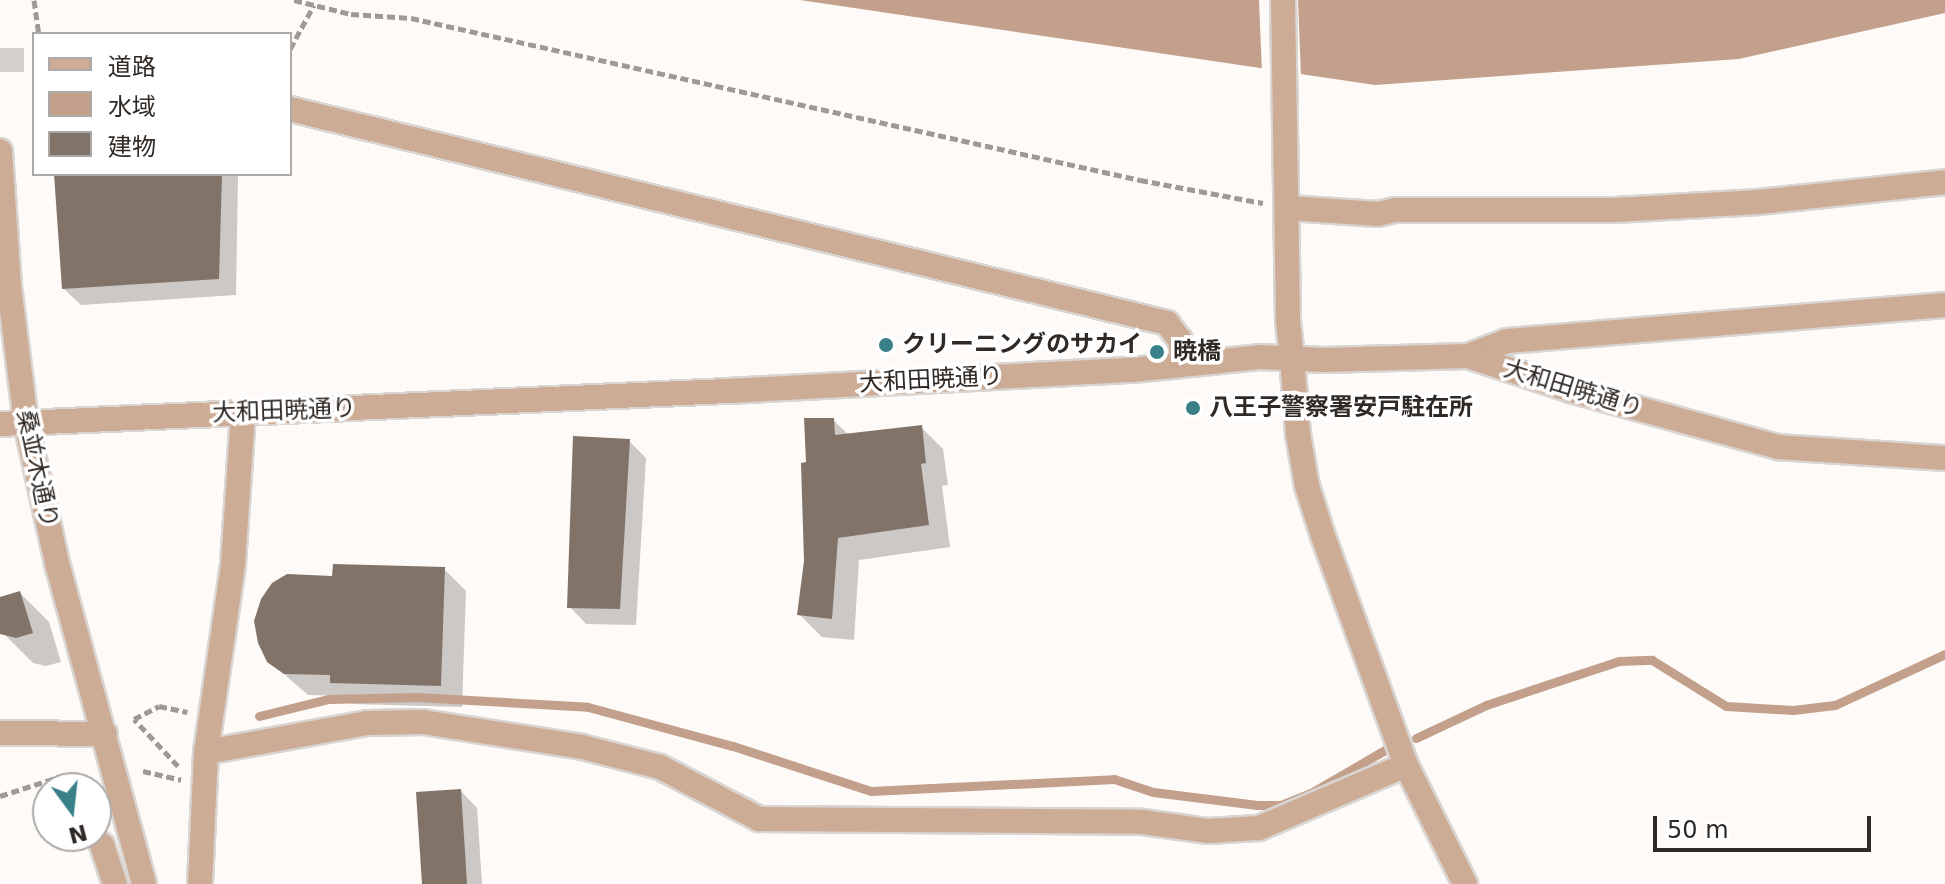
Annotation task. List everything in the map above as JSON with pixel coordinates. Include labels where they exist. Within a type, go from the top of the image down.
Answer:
[{"type":"street","points":[[1283,0],[1283,199],[1288,321],[1298,434],[1307,486],[1406,765],[1465,884]]},
{"type":"street","points":[[292,109],[1167,323],[1180,340],[1183,362]]},
{"type":"street","name":"桑並木通り","points":[[0,151],[9,286],[26,423],[58,567],[144,884]]},
{"type":"street","points":[[1283,199],[1378,214],[1395,210],[1615,210],[1759,202],[1945,182]]},
{"type":"street","points":[[1468,356],[1507,341],[1945,305]]},
{"type":"street","name":"大和田暁通り","points":[[0,424],[1132,370],[1183,362],[1468,356],[1571,390],[1778,447],[1945,458]]},
{"type":"street","points":[[200,884],[206,752],[233,564],[243,412]]},
{"type":"street","points":[[206,752],[367,723],[423,722],[582,747],[660,767],[759,819],[1143,822],[1208,831],[1259,828],[1406,765]]},
{"type":"street","points":[[0,733],[105,734]]},
{"type":"street","points":[[104,852],[115,884]]},
{"type":"path","points":[[34,0],[39,32]]},
{"type":"path","points":[[294,0],[351,14],[411,18],[1140,180],[1283,199]]},
{"type":"path","points":[[292,45],[314,5]]},
{"type":"path","points":[[183,794],[184,772],[134,719],[159,706],[211,718]]},
{"type":"path","points":[[143,771],[184,781]]},
{"type":"path","points":[[0,796],[32,786]]},
{"type":"water","points":[[800,0],[1945,0],[1945,13],[1739,59],[1375,85]]},
{"type":"pier","points":[[1259,0],[1298,0],[1301,78],[1262,73]]},
{"type":"building","points":[[54,176],[222,176],[219,279],[62,289]]},
{"type":"building","points":[[804,418],[834,418],[835,435],[922,425],[926,463],[921,464],[929,525],[838,538],[832,619],[797,615],[804,561],[801,463],[806,462]]},
{"type":"building","points":[[573,436],[630,439],[620,609],[567,608]]},
{"type":"building","points":[[333,564],[445,567],[441,686],[330,683],[330,675],[284,674],[267,662],[258,643],[254,621],[261,599],[272,583],[287,574],[332,576]]},
{"type":"building","points":[[20,591],[33,633],[16,638],[0,634],[0,597]]},
{"type":"building","points":[[461,789],[467,884],[422,884],[416,792]]},
{"type":"waterway","points":[[1416,738],[1486,705],[1619,661],[1652,660],[1726,706],[1793,710],[1835,705],[1945,654]]},
{"type":"waterway","points":[[259,716],[329,699],[417,697],[588,707],[733,746],[871,791],[1114,779],[1153,792],[1257,805],[1281,805],[1311,793],[1385,750]]},
{"type":"tunnel","points":[[0,60],[32,60]]},
{"type":"place","name":"クリーニングのサカイ","points":[[886,345]]},
{"type":"place","name":"暁橋","points":[[1157,352]]},
{"type":"place","name":"八王子警察署安戸駐在所","points":[[1193,408]]}]
